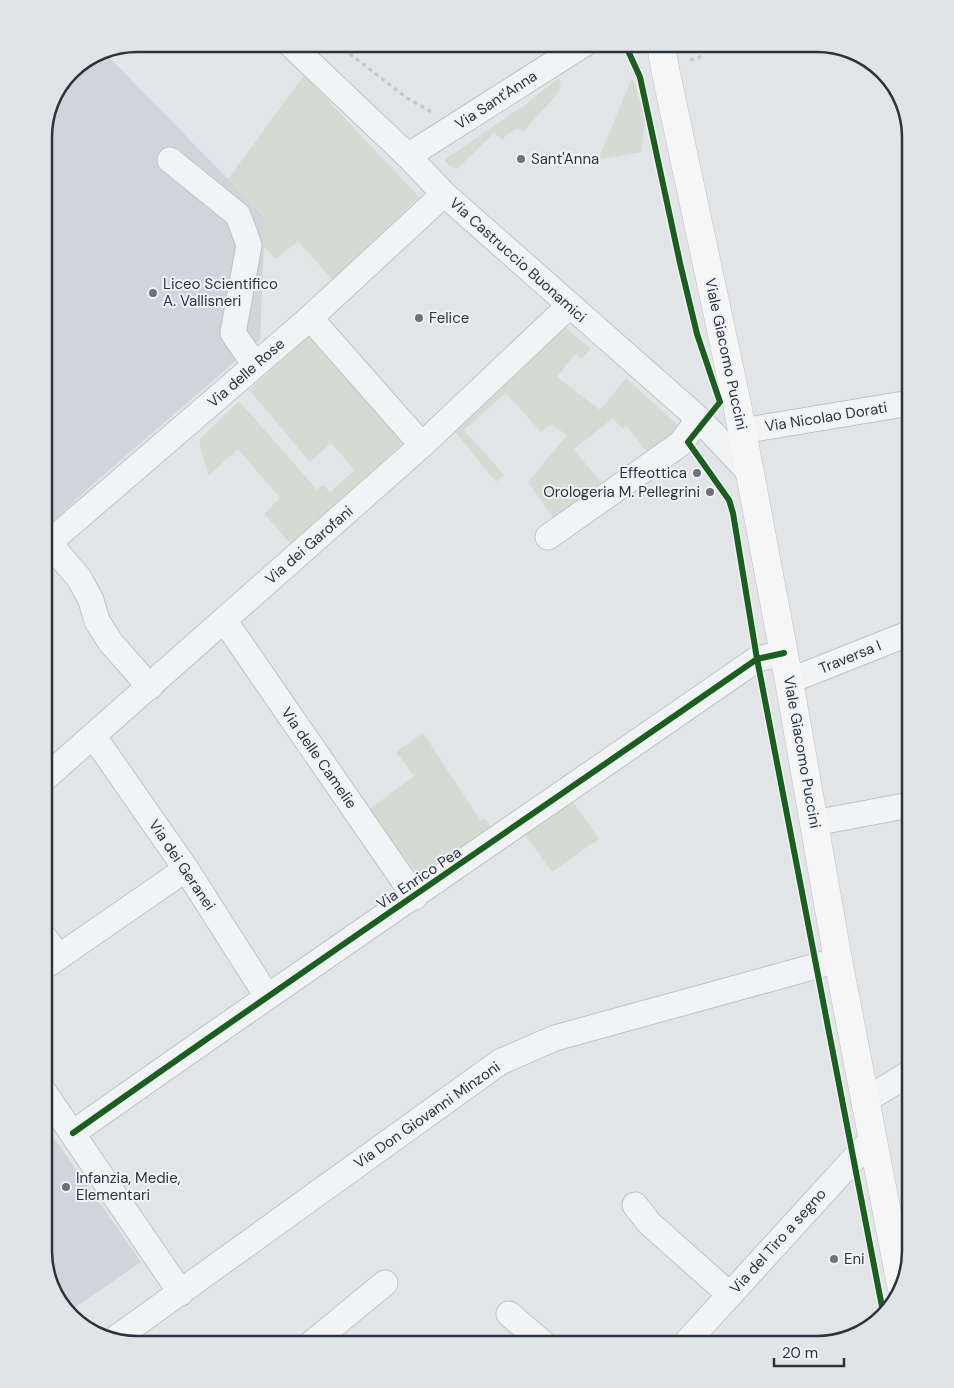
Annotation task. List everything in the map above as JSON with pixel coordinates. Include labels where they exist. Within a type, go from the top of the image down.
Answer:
[{"type":"main road","name":"Viale Giacomo Puccini","points":[[662,53],[750,472],[864,1101],[899,1274]]},
{"type":"street","name":"Via Castruccio Buonamici","points":[[299,52],[408,156],[444,194],[699,419],[750,472]]},
{"type":"street","name":"Via Sant'Anna","points":[[408,156],[570,53]]},
{"type":"street","points":[[170,160],[238,215],[249,245],[233,333],[255,365]]},
{"type":"street","name":"Via delle Rose","points":[[53,539],[310,318],[444,194]]},
{"type":"street","name":"Via dei Garofani","points":[[52,772],[422,445],[569,306]]},
{"type":"street","points":[[310,318],[422,445]]},
{"type":"street","name":"Via Nicolao Dorati","points":[[742,431],[902,404]]},
{"type":"street","points":[[548,537],[680,444],[699,419]]},
{"type":"street","points":[[53,552],[79,578],[91,600],[97,622],[111,642],[150,687]]},
{"type":"street","name":"Via delle Camelie","points":[[224,620],[415,897]]},
{"type":"street","name":"Traversa I","points":[[789,681],[902,636]]},
{"type":"street","name":"Via Enrico Pea","points":[[72,1134],[267,996],[415,897],[757,659],[784,653]]},
{"type":"street","name":"Via dei Geranei","points":[[94,737],[186,869],[267,996]]},
{"type":"street","points":[[814,823],[902,806]]},
{"type":"street","points":[[52,961],[186,869]]},
{"type":"street","name":"Via Don Giovanni Minzoni","points":[[123,1334],[500,1062],[555,1038],[838,960]]},
{"type":"street","points":[[864,1101],[902,1078]]},
{"type":"street","points":[[52,1104],[181,1293]]},
{"type":"street","name":"Via del Tiro a segno","points":[[693,1336],[872,1139]]},
{"type":"street","points":[[635,1205],[649,1224],[730,1295]]},
{"type":"street","points":[[322,1335],[385,1283]]},
{"type":"street","points":[[509,1314],[534,1336]]},
{"type":"path","points":[[348,52],[407,98],[429,111],[438,112]]},
{"type":"shaded area","name":"Liceo Scientifico A. Vallisneri","points":[[109,58],[265,217],[260,340],[92,485],[53,522],[53,132],[55,115],[61,100],[81,74],[90,67]]},
{"type":"shaded area","points":[[304,75],[419,197],[333,281],[298,241],[276,259],[263,246],[265,216],[228,179]]},
{"type":"shaded area","points":[[559,78],[561,83],[559,92],[523,132],[518,128],[506,135],[503,140],[494,133],[457,169],[450,166],[444,160],[526,104]]},
{"type":"shaded area","points":[[632,78],[646,116],[641,152],[598,160]]},
{"type":"shaded area","points":[[565,327],[591,349],[581,359],[575,354],[557,377],[600,410],[626,378],[683,430],[651,453],[644,449],[627,426],[622,429],[613,418],[574,449],[606,489],[557,523],[528,482],[567,435],[551,424],[541,432],[506,393],[464,430],[504,475],[496,482],[451,427]]},
{"type":"shaded area","points":[[310,335],[404,442],[291,544],[264,514],[280,498],[238,449],[208,476],[199,440],[239,401],[317,490],[323,485],[330,492],[355,470],[331,443],[310,462],[249,390]]},
{"type":"shaded area","points":[[423,733],[481,821],[485,819],[492,829],[422,879],[368,810],[414,776],[396,752]]},
{"type":"shaded area","points":[[570,797],[599,839],[552,872],[522,831]]},
{"type":"shaded area","name":"Infanzia, Medie, Elementari","points":[[52,1136],[141,1262],[75,1308],[70,1302],[59,1283],[53,1262]]},
{"type":"cycle path","points":[[629,53],[640,77],[697,334],[720,402],[688,442],[729,500],[733,513],[757,659],[882,1305]]},
{"type":"cycle path","points":[[73,1133],[757,659],[784,653]]},
{"type":"place","name":"Sant'Anna","points":[[521,159]]},
{"type":"place","name":"Liceo Scientifico A. Vallisneri","points":[[153,293]]},
{"type":"place","name":"Felice","points":[[419,318]]},
{"type":"place","name":"Effeottica","points":[[697,473]]},
{"type":"place","name":"Orologeria M. Pellegrini","points":[[710,492]]},
{"type":"place","name":"Infanzia, Medie, Elementari","points":[[66,1187]]},
{"type":"place","name":"Eni","points":[[834,1259]]}]
